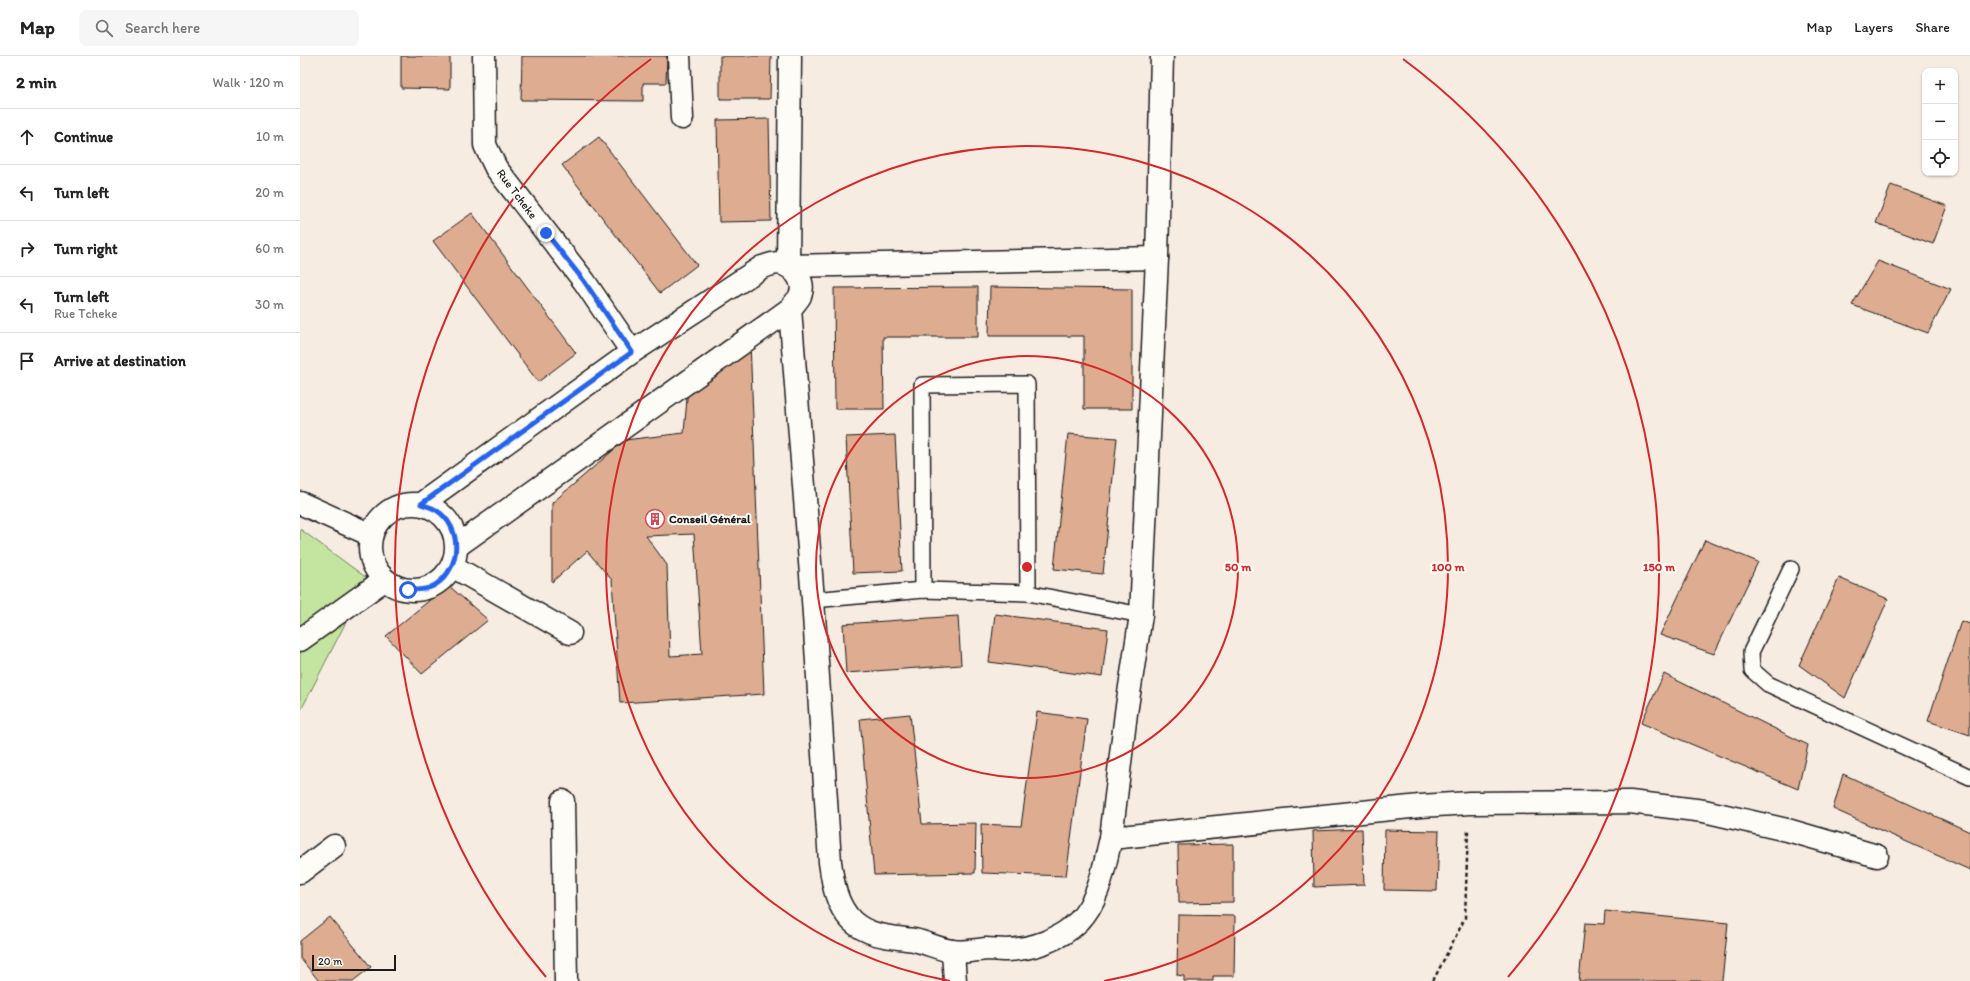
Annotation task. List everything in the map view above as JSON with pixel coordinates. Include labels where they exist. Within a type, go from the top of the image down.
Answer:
[{"type":"street","name":"Rue Tcheke","points":[[484,56],[485,145],[496,168],[584,281],[632,352]]},
{"type":"street","points":[[679,56],[682,118]]},
{"type":"street","points":[[788,266],[790,56]]},
{"type":"street","points":[[790,309],[813,600],[830,862],[838,900],[844,912],[853,922],[865,930],[878,935],[930,943],[953,951],[1007,950],[1038,945],[1061,935],[1079,921],[1097,895],[1111,838],[1126,713],[1141,615],[1157,258],[1162,56]]},
{"type":"street","points":[[421,504],[632,352],[762,267],[776,263],[788,266],[1157,258]]},
{"type":"street","points":[[454,556],[790,309],[801,295],[801,282],[797,273],[788,266]]},
{"type":"street","points":[[300,503],[371,535]]},
{"type":"street","points":[[405,504],[421,504],[435,510],[446,519],[454,532],[454,556],[444,578],[434,586],[421,590],[401,589],[384,580],[376,570],[371,559],[369,547],[371,535],[378,520],[390,510],[405,504]]},
{"type":"street","points":[[454,556],[570,633]]},
{"type":"street","points":[[300,640],[384,580]]},
{"type":"street","points":[[563,801],[566,981]]},
{"type":"street","points":[[1111,838],[1420,806],[1470,803],[1630,802],[1704,811],[1791,831],[1877,856]]},
{"type":"street","points":[[300,872],[334,846]]},
{"type":"street","points":[[953,951],[954,981]]},
{"type":"lane","points":[[923,590],[922,385],[1027,384],[1028,594]]},
{"type":"lane","points":[[1791,569],[1751,652],[1752,670],[1768,684],[1970,777]]},
{"type":"lane","points":[[813,600],[923,590],[1028,594],[1141,615]]},
{"type":"path","points":[[1433,981],[1465,918],[1470,803]]},
{"type":"green space","points":[[300,529],[368,579],[300,712]]},
{"type":"building","points":[[401,56],[450,56],[450,89],[401,88]]},
{"type":"building","points":[[522,56],[667,56],[666,83],[643,83],[643,101],[521,100]]},
{"type":"building","points":[[720,56],[771,56],[770,99],[720,99]]},
{"type":"building","points":[[769,119],[771,221],[719,222],[717,120]]},
{"type":"building","points":[[599,137],[697,265],[660,293],[562,165]]},
{"type":"building","points":[[1891,185],[1947,206],[1933,244],[1876,223]]},
{"type":"building","points":[[472,213],[576,353],[538,382],[433,241]]},
{"type":"building","points":[[1878,261],[1951,289],[1928,333],[1852,305]]},
{"type":"building","points":[[978,287],[978,337],[883,337],[884,409],[835,409],[834,288]]},
{"type":"building","points":[[990,287],[1132,289],[1132,409],[1084,409],[1084,336],[989,336]]},
{"type":"building","name":"Conseil Général","points":[[750,342],[764,694],[620,703],[612,580],[587,551],[552,582],[552,503],[625,440],[684,433],[688,387]],"holes":[[[694,534],[702,654],[670,656],[667,565],[646,536]]]},
{"type":"building","points":[[1068,434],[1117,438],[1103,574],[1054,569]]},
{"type":"building","points":[[895,435],[902,571],[853,573],[846,437]]},
{"type":"building","points":[[1705,540],[1758,562],[1714,654],[1660,635]]},
{"type":"building","points":[[1839,578],[1888,599],[1845,698],[1799,665]]},
{"type":"building","points":[[448,585],[488,620],[422,674],[386,636]]},
{"type":"building","points":[[995,614],[1108,629],[1102,677],[989,662]]},
{"type":"building","points":[[958,616],[961,665],[846,673],[843,624]]},
{"type":"building","points":[[1961,621],[1970,624],[1970,735],[1928,721]]},
{"type":"building","points":[[1664,674],[1808,745],[1798,789],[1641,723]]},
{"type":"building","points":[[1037,712],[1087,719],[1066,876],[982,873],[981,824],[1021,826]]},
{"type":"building","points":[[910,714],[922,824],[976,823],[975,873],[874,875],[860,719]]},
{"type":"building","points":[[1843,774],[1970,832],[1970,870],[1833,809]]},
{"type":"building","points":[[1362,829],[1364,885],[1314,887],[1313,831]]},
{"type":"building","points":[[1385,830],[1439,831],[1437,891],[1384,890]]},
{"type":"building","points":[[1233,844],[1233,902],[1179,903],[1178,845]]},
{"type":"building","points":[[1605,911],[1728,923],[1722,981],[1579,981],[1585,923],[1604,924]]},
{"type":"building","points":[[1178,915],[1235,916],[1234,976],[1213,976],[1213,981],[1184,981],[1184,976],[1177,975]]},
{"type":"building","points":[[330,917],[371,967],[353,981],[319,981],[300,958],[300,941]]},
{"type":"place","name":"Conseil Général","points":[[655,519]]},
{"type":"route","points":[[408,590],[421,590],[434,586],[444,578],[452,566],[457,546],[454,532],[446,519],[435,510],[421,504],[632,352],[584,281],[546,233]]}]
